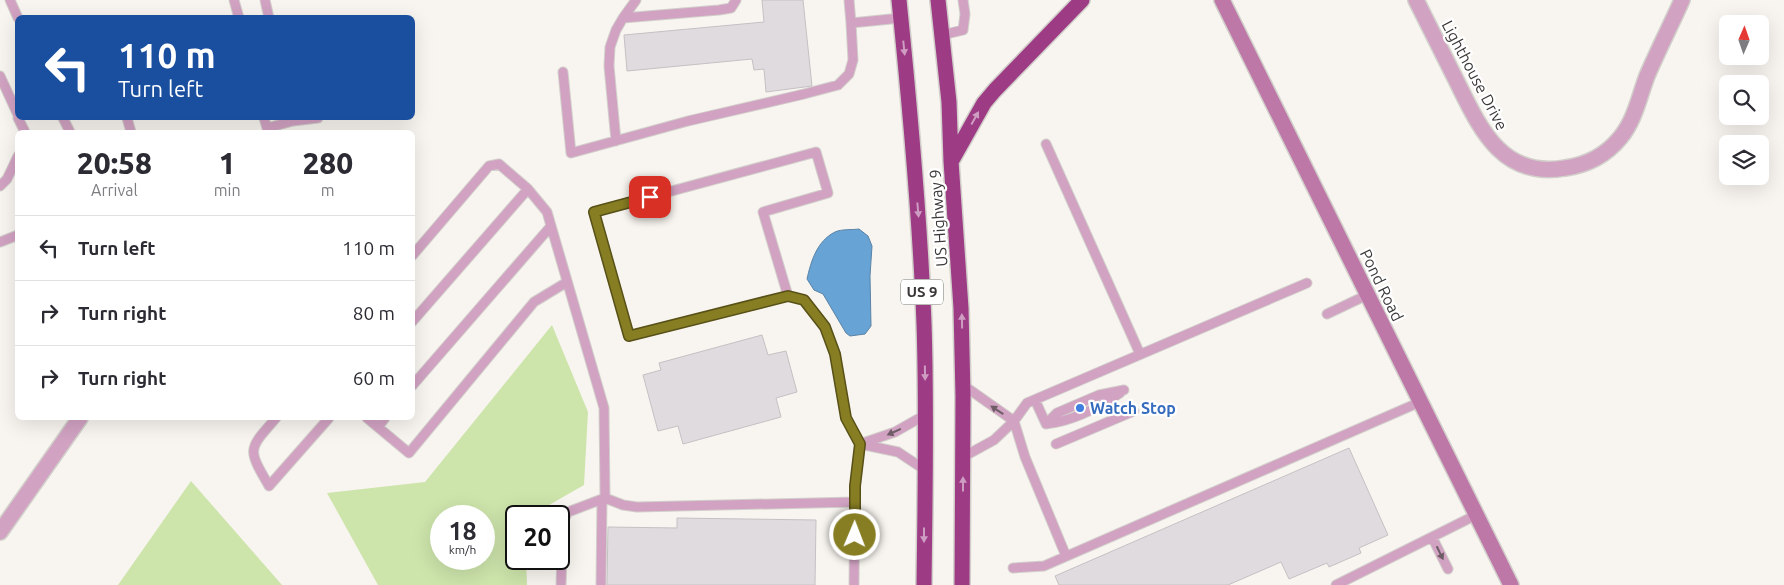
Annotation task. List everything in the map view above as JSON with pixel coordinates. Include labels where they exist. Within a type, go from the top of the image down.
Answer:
[{"type":"highway","name":"US Highway 9","points":[[899,0],[919,222],[924,326],[924,585]]},
{"type":"highway","name":"US Highway 9","points":[[938,0],[949,102],[961,308],[963,385],[962,585]]},
{"type":"highway","points":[[951,161],[984,103],[1082,0]]},
{"type":"street","name":"Pond Road","points":[[1222,0],[1510,585]]},
{"type":"street","name":"Lighthouse Drive","points":[[1416,0],[1474,115],[1491,143],[1505,155],[1524,165],[1555,170],[1576,167],[1589,162],[1611,147],[1620,138],[1634,113],[1651,67],[1682,0]]},
{"type":"street","points":[[0,532],[79,420]]},
{"type":"lane","points":[[10,0],[17,15]]},
{"type":"lane","points":[[234,0],[238,15]]},
{"type":"lane","points":[[265,0],[268,15]]},
{"type":"lane","points":[[616,141],[609,66],[610,48],[616,30],[636,0]]},
{"type":"lane","points":[[623,18],[719,10],[731,8],[736,0]]},
{"type":"lane","points":[[563,72],[571,153],[688,121],[804,94],[838,84],[849,74],[853,60],[848,0]]},
{"type":"lane","points":[[942,35],[963,30],[965,14],[963,0]]},
{"type":"lane","points":[[851,23],[901,18]]},
{"type":"lane","points":[[0,76],[15,109]]},
{"type":"lane","points":[[267,130],[290,120]]},
{"type":"lane","points":[[1046,144],[1140,354]]},
{"type":"lane","points":[[788,296],[763,212],[828,193],[816,152],[594,212],[629,336],[788,296],[804,300],[825,327],[835,354],[846,418],[860,444],[855,502],[854,585]]},
{"type":"lane","points":[[0,186],[7,179],[15,162]]},
{"type":"lane","points":[[415,252],[489,166],[500,164],[528,189],[547,212],[604,408],[604,499],[601,585]]},
{"type":"lane","points":[[415,319],[528,189]]},
{"type":"lane","points":[[415,383],[551,226]]},
{"type":"lane","points":[[0,242],[15,236]]},
{"type":"lane","points":[[370,420],[409,453],[534,302],[567,282]]},
{"type":"lane","points":[[963,457],[994,440],[1014,421],[1028,403],[1307,283]]},
{"type":"lane","points":[[1327,314],[1367,295]]},
{"type":"lane","points":[[963,385],[1014,421],[1025,457],[1066,556]]},
{"type":"lane","points":[[1124,390],[1109,401],[1083,414],[1060,422],[1046,424],[1057,413],[1099,395],[1124,390]]},
{"type":"lane","points":[[1035,400],[1046,424]]},
{"type":"lane","points":[[1013,568],[1044,566],[1420,402]]},
{"type":"lane","points":[[1056,444],[1134,411]]},
{"type":"lane","points":[[860,444],[895,432],[925,414]]},
{"type":"lane","points":[[274,420],[255,442],[252,452],[258,468],[269,486],[327,420]]},
{"type":"lane","points":[[378,426],[384,420]]},
{"type":"lane","points":[[860,444],[898,452],[925,470]]},
{"type":"lane","points":[[561,585],[563,521],[568,512],[604,499],[637,507],[855,502]]},
{"type":"lane","points":[[1336,585],[1476,516]]},
{"type":"lane","points":[[1432,537],[1448,569]]},
{"type":"green space","points":[[552,325],[588,412],[584,485],[549,505],[505,505],[505,570],[526,570],[527,585],[378,585],[327,493],[425,482]]},
{"type":"green space","points":[[191,481],[282,585],[118,585]]},
{"type":"water","points":[[859,229],[868,236],[872,246],[870,276],[871,326],[865,334],[850,336],[846,333],[823,294],[814,290],[807,279],[819,246],[829,236],[837,231]]},
{"type":"building","points":[[762,0],[803,0],[812,86],[766,92],[764,69],[754,70],[752,59],[627,71],[624,35],[764,22]]},
{"type":"building","points":[[762,335],[768,355],[786,351],[797,392],[776,398],[781,417],[683,444],[678,426],[658,431],[643,375],[661,370],[659,363]]},
{"type":"building","points":[[1349,448],[1388,535],[1359,548],[1361,553],[1329,567],[1327,563],[1289,579],[1281,562],[1228,585],[1059,585],[1055,576]]},
{"type":"building","points":[[677,518],[816,520],[815,585],[607,585],[608,527],[677,528]]},
{"type":"place","name":"Watch Stop","points":[[1080,408]]},
{"type":"route","points":[[650,197],[594,212],[629,336],[788,296],[804,300],[825,327],[835,354],[846,418],[860,444],[855,486],[855,535]]}]
